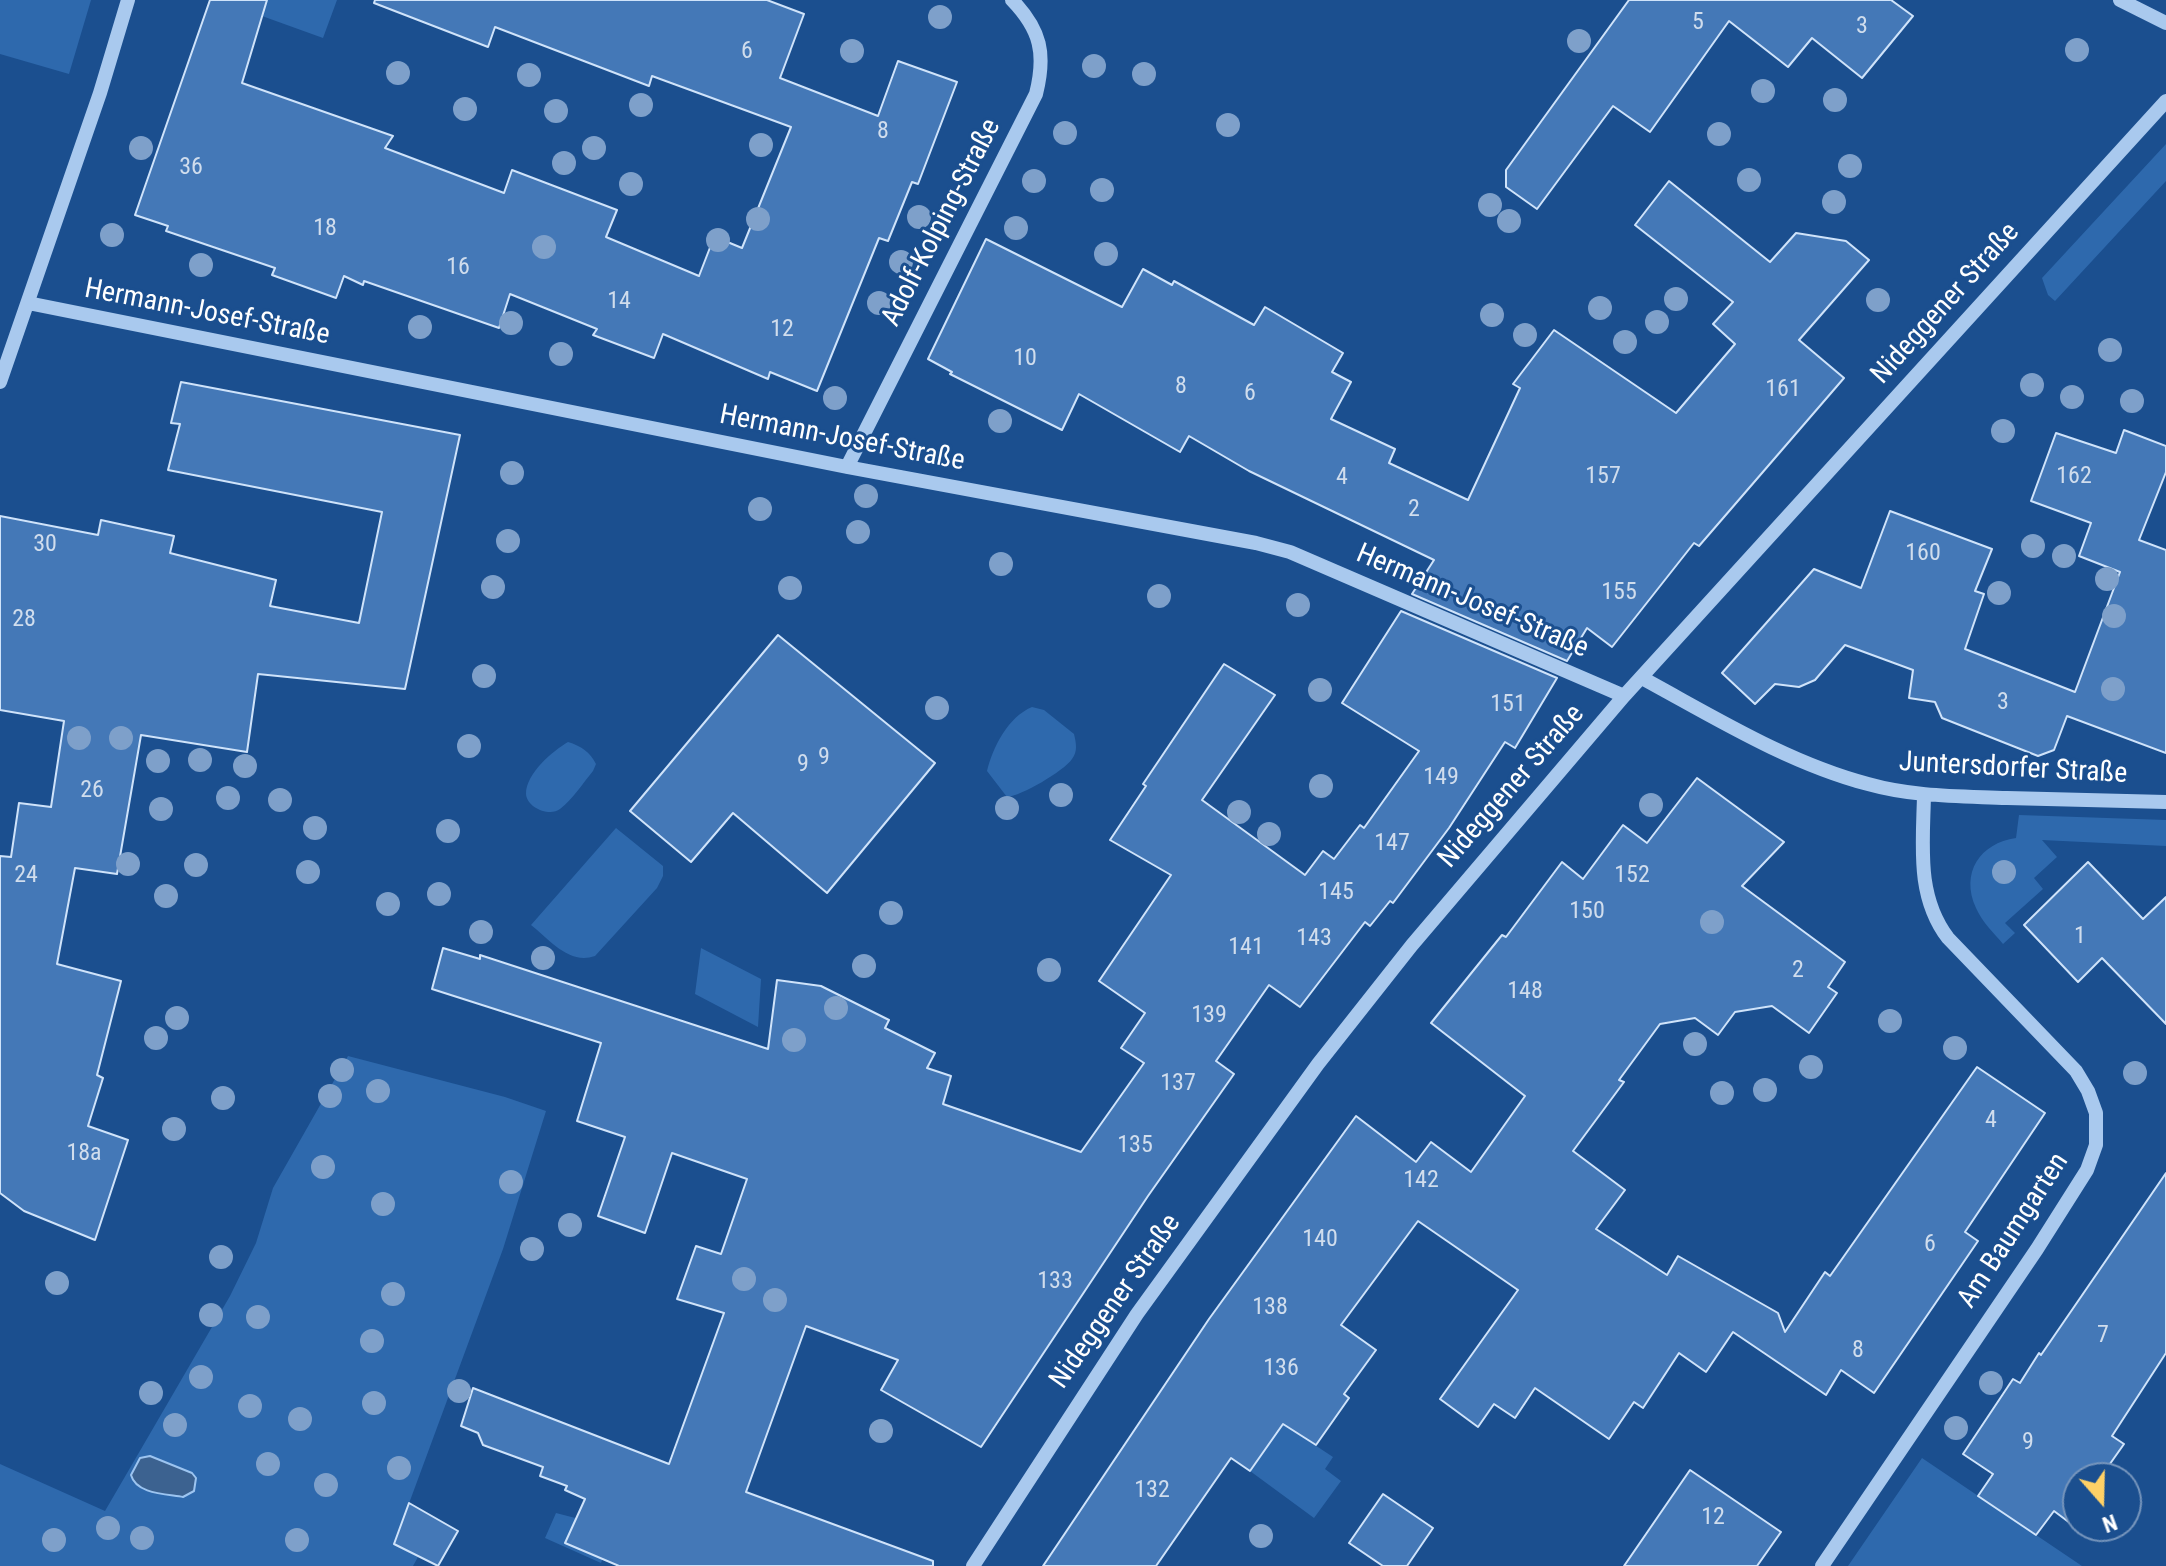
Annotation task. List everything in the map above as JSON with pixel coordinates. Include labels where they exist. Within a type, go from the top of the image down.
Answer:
[{"type":"street","points":[[0,382],[100,93],[128,0]]},
{"type":"street","name":"Adolf-Kolping-Straße","points":[[847,467],[1036,94],[1041,67],[1038,40],[1034,25],[1012,0]]},
{"type":"street","points":[[2120,0],[2166,23]]},
{"type":"street","name":"Nideggener Straße","points":[[973,1566],[1137,1314],[1318,1064],[1412,945],[1624,696],[2166,101]]},
{"type":"street","name":"Hermann-Josef-Straße","points":[[28,303],[847,467],[1256,543],[1290,552],[1624,696]]},
{"type":"street","name":"Juntersdorfer Straße","points":[[1642,678],[1736,729],[1816,766],[1868,784],[1924,795],[2166,802]]},
{"type":"street","name":"Am Baumgarten","points":[[1822,1566],[2037,1249],[2087,1170],[2096,1145],[2096,1113],[2083,1082],[2020,1010],[1948,938],[1934,915],[1924,876],[1924,795]]},
{"type":"shaded area","points":[[0,0],[91,0],[69,74],[0,54]]},
{"type":"shaded area","points":[[267,0],[337,0],[323,38],[262,16]]},
{"type":"shaded area","points":[[2166,144],[2166,181],[2055,301],[2048,295],[2042,278]]},
{"type":"shaded area","points":[[1032,707],[1044,710],[1074,734],[1075,753],[1052,776],[1032,788],[1007,797],[987,771],[993,752],[1009,725]]},
{"type":"shaded area","points":[[568,742],[585,750],[596,764],[578,791],[560,809],[551,812],[540,810],[527,799],[530,778],[548,757]]},
{"type":"shaded area","points":[[2019,815],[2166,820],[2166,846],[2042,840],[2057,857],[2034,878],[2043,889],[2005,923],[2015,933],[2003,944],[1979,913],[1970,883],[1976,862],[1983,853],[2003,841],[2016,838]]},
{"type":"shaded area","points":[[616,828],[663,866],[663,876],[657,888],[595,956],[586,958],[568,954],[531,925]]},
{"type":"shaded area","points":[[701,948],[761,979],[758,1027],[695,994]]},
{"type":"shaded area","points":[[348,1056],[505,1097],[546,1111],[503,1249],[394,1544],[418,1557],[413,1566],[0,1566],[0,1464],[105,1511],[230,1296],[256,1243],[273,1188]]},
{"type":"shaded area","points":[[1283,1424],[1333,1457],[1325,1469],[1341,1481],[1314,1518],[1250,1471]]},
{"type":"shaded area","points":[[150,1456],[192,1473],[196,1478],[194,1491],[183,1497],[152,1492],[139,1486],[131,1475],[140,1458]]},
{"type":"shaded area","points":[[1922,1458],[2082,1566],[1848,1566]]},
{"type":"shaded area","points":[[556,1513],[614,1528],[601,1563],[545,1538]]},
{"type":"building","points":[[210,0],[267,0],[242,83],[393,136],[385,148],[504,193],[512,170],[617,210],[606,237],[699,276],[711,245],[722,249],[725,241],[742,248],[791,127],[652,76],[649,86],[495,27],[488,47],[374,3],[375,0],[767,0],[804,14],[780,78],[878,116],[898,61],[957,82],[918,184],[912,182],[888,241],[879,238],[817,391],[770,372],[768,379],[663,334],[654,358],[593,335],[597,329],[510,294],[499,328],[364,281],[363,285],[344,276],[336,298],[272,275],[275,268],[166,231],[168,226],[135,215]]},
{"type":"building","points":[[1629,0],[1891,0],[1913,16],[1862,78],[1812,38],[1788,67],[1729,21],[1650,132],[1613,106],[1537,209],[1506,187],[1506,170]]},
{"type":"building","points":[[1669,181],[1770,262],[1796,233],[1846,241],[1869,260],[1799,340],[1844,378],[1699,546],[1694,543],[1612,647],[1587,628],[1567,661],[1412,594],[1434,560],[1249,471],[1189,436],[1180,452],[1079,394],[1062,430],[950,374],[952,372],[928,359],[986,239],[1122,307],[1143,269],[1172,285],[1174,281],[1254,325],[1265,307],[1343,353],[1332,372],[1351,382],[1331,419],[1395,449],[1389,463],[1468,500],[1520,388],[1513,384],[1554,330],[1676,413],[1735,344],[1713,324],[1733,302],[1635,225]]},
{"type":"building","points":[[181,382],[460,435],[405,689],[258,674],[247,752],[141,735],[117,874],[75,868],[57,964],[121,981],[97,1075],[103,1078],[88,1126],[128,1140],[95,1240],[24,1211],[0,1193],[0,856],[11,857],[19,803],[51,807],[64,721],[0,710],[0,516],[98,535],[101,520],[174,536],[170,553],[276,580],[270,606],[359,623],[382,512],[168,470],[180,424],[171,423]]},
{"type":"building","points":[[2124,430],[2166,446],[2166,472],[2139,540],[2166,550],[2166,753],[2067,716],[2054,750],[2038,756],[1942,718],[1935,702],[1909,698],[1913,670],[1845,645],[1815,680],[1799,687],[1775,684],[1755,704],[1722,673],[1814,569],[1861,588],[1890,511],[1992,549],[1975,591],[1984,594],[1965,649],[2075,692],[2120,572],[2079,556],[2091,523],[2031,501],[2056,433],[2116,453]]},
{"type":"building","points":[[1401,611],[1557,678],[1515,748],[1505,742],[1449,828],[1393,903],[1390,901],[1370,926],[1365,922],[1300,1007],[1269,985],[1216,1061],[1234,1074],[1148,1196],[981,1447],[881,1390],[898,1360],[806,1326],[746,1492],[933,1561],[933,1566],[619,1566],[565,1543],[585,1499],[565,1490],[567,1486],[540,1476],[543,1467],[483,1445],[478,1433],[461,1426],[473,1388],[669,1464],[724,1313],[677,1299],[696,1246],[721,1254],[747,1179],[672,1153],[645,1233],[598,1216],[625,1137],[577,1121],[601,1043],[432,989],[443,948],[480,959],[480,955],[768,1049],[777,980],[821,986],[889,1020],[885,1028],[935,1053],[927,1068],[951,1076],[943,1104],[1081,1152],[1144,1063],[1121,1048],[1145,1013],[1099,981],[1171,875],[1110,840],[1146,786],[1143,784],[1224,664],[1275,695],[1202,800],[1305,875],[1323,851],[1334,859],[1360,825],[1364,828],[1419,751],[1342,703]]},
{"type":"building","points":[[778,635],[935,763],[827,893],[733,813],[691,862],[630,811]]},
{"type":"building","points":[[1697,778],[1784,842],[1742,886],[1845,962],[1828,987],[1837,993],[1809,1033],[1772,1006],[1735,1012],[1718,1035],[1695,1018],[1660,1024],[1619,1080],[1624,1082],[1573,1151],[1625,1190],[1596,1229],[1667,1275],[1678,1256],[1778,1313],[1785,1332],[1825,1272],[1830,1276],[1977,1067],[2045,1113],[1965,1232],[1978,1241],[1874,1393],[1841,1370],[1826,1395],[1733,1332],[1706,1372],[1679,1353],[1643,1408],[1634,1402],[1609,1439],[1535,1388],[1515,1418],[1494,1404],[1478,1427],[1440,1399],[1518,1290],[1418,1221],[1341,1325],[1376,1350],[1344,1394],[1349,1398],[1316,1445],[1283,1424],[1250,1471],[1231,1458],[1156,1566],[1043,1566],[1209,1319],[1356,1116],[1416,1162],[1431,1142],[1471,1172],[1525,1096],[1431,1023],[1502,935],[1506,937],[1562,862],[1583,879],[1623,825],[1647,843]]},
{"type":"building","points":[[2088,862],[2143,919],[2166,897],[2166,1024],[2102,958],[2078,982],[2024,925]]},
{"type":"building","points":[[2166,1173],[2166,1353],[2112,1436],[2124,1444],[2111,1462],[2062,1462],[2062,1517],[2054,1511],[2036,1535],[1978,1496],[1993,1474],[1963,1454],[2013,1379],[2020,1383],[2039,1353],[2041,1355]]},
{"type":"building","points":[[1690,1470],[1781,1532],[1757,1566],[1624,1566]]},
{"type":"building","points":[[1383,1494],[1433,1528],[1407,1566],[1383,1566],[1349,1543]]},
{"type":"building","points":[[409,1503],[458,1531],[438,1566],[394,1544]]}]
